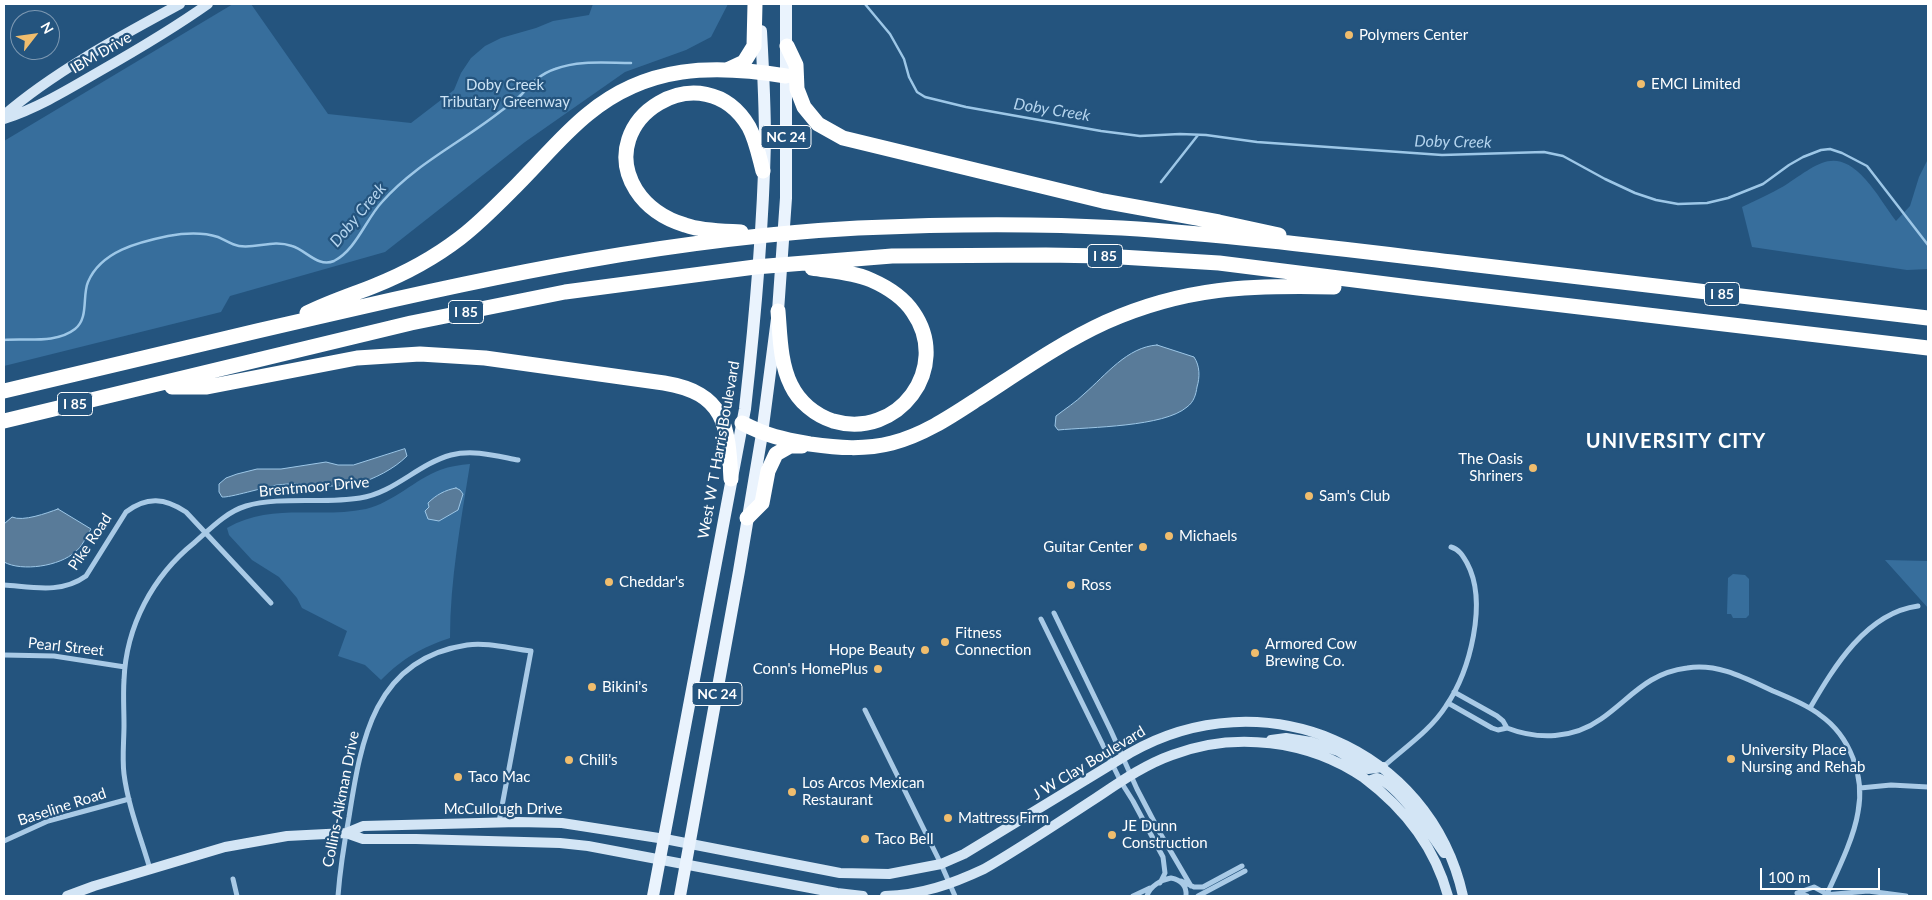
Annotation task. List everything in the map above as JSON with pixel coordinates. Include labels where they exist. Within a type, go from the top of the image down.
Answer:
[{"type":"highway","points":[[727,70],[744,62],[754,46],[755,4]]},
{"type":"highway","points":[[787,46],[796,65],[797,89],[804,108],[818,124],[843,138],[1104,202],[1219,222],[1356,251]]},
{"type":"highway","points":[[288,324],[319,307],[398,276],[459,239],[503,199],[586,115],[622,90],[654,77],[672,73],[727,70],[762,72],[786,76]]},
{"type":"highway","points":[[763,171],[754,138],[742,118],[725,101],[713,95],[702,93],[676,95],[654,105],[645,113],[634,129],[627,150],[627,163],[635,187],[650,206],[661,214],[694,228],[768,235]]},
{"type":"highway","name":"I 85","points":[[4,391],[288,324],[529,270],[662,248],[768,235],[886,227],[1025,225],[1118,228],[1356,251],[1928,318]]},
{"type":"highway","name":"I 85","points":[[4,421],[411,323],[565,292],[685,275],[844,259],[932,255],[1104,256],[1219,263],[1928,348]]},
{"type":"highway","points":[[778,311],[786,373],[798,396],[817,414],[847,424],[871,423],[888,416],[896,410],[910,397],[916,388],[925,368],[926,344],[918,320],[904,302],[884,287],[869,279],[852,274],[791,265]]},
{"type":"highway","points":[[742,423],[762,434],[775,438],[837,448],[856,448],[892,443],[912,436],[952,416],[1053,351],[1091,330],[1152,304],[1209,290],[1266,286],[1418,288]]},
{"type":"highway","points":[[146,387],[207,387],[357,358],[420,354],[485,358],[664,383],[694,391],[711,403],[726,430],[729,442],[731,479]]},
{"type":"highway","points":[[747,518],[762,503],[768,470],[776,454],[790,446],[816,445]]},
{"type":"main road","name":"West W T Harris Boulevard","points":[[654,896],[742,423],[754,312],[762,201],[764,140],[759,4]]},
{"type":"main road","name":"NC 24","points":[[680,896],[762,434],[778,311],[786,198],[786,4]]},
{"type":"street","name":"IBM Drive","points":[[4,115],[73,66],[180,4]]},
{"type":"street","name":"IBM Drive","points":[[4,119],[34,107],[89,78],[208,4]]},
{"type":"street","name":"Brentmoor Drive","points":[[150,869],[129,799],[124,774],[124,679],[129,643],[140,613],[154,587],[169,566],[227,515],[246,506],[267,503],[359,499],[379,494],[434,461],[452,455],[483,453],[518,460]]},
{"type":"street","name":"Pike Road","points":[[4,585],[62,588],[76,583],[86,576],[126,512],[135,505],[147,501],[172,503],[186,512],[271,604]]},
{"type":"street","points":[[1368,781],[1434,722],[1454,692],[1472,643],[1475,612],[1474,581],[1461,553],[1451,547]]},
{"type":"street","points":[[1810,708],[1834,666],[1851,647],[1889,615],[1903,609],[1918,606]]},
{"type":"street","points":[[1054,613],[1124,757],[1126,779],[1133,801],[1163,857],[1165,873],[1160,883]]},
{"type":"street","points":[[1041,619],[1112,764],[1126,779],[1192,886]]},
{"type":"street","name":"Collins-Aikman Drive","points":[[338,896],[355,780],[367,729],[379,703],[401,676],[430,656],[463,646],[484,645],[532,651],[499,822]]},
{"type":"street","name":"Pearl Street","points":[[4,655],[54,656],[125,667]]},
{"type":"street","points":[[1448,702],[1498,730],[1507,728],[1539,736],[1563,734],[1578,730],[1601,719],[1636,690],[1657,676],[1674,670],[1709,667],[1731,672],[1810,708],[1831,724],[1847,746],[1856,768],[1860,788],[1857,817],[1825,896]]},
{"type":"street","points":[[1454,692],[1497,716],[1507,728]]},
{"type":"street","points":[[865,710],[955,896]]},
{"type":"street","name":"J W Clay Boulevard","points":[[690,844],[840,873],[889,874],[941,864],[977,847],[1112,764],[1152,742],[1181,731],[1214,724],[1250,722],[1281,724],[1312,732],[1353,749],[1383,767],[1409,791],[1426,812],[1445,843],[1463,896]]},
{"type":"street","points":[[1265,742],[1280,738],[1304,740],[1338,751],[1368,769],[1383,767]]},
{"type":"street","points":[[885,896],[921,892],[950,884],[991,866],[1126,779],[1152,764],[1189,749],[1229,742],[1265,742],[1319,755],[1347,768],[1368,781],[1396,805],[1418,833],[1434,860],[1448,896]]},
{"type":"street","points":[[1368,781],[1377,778],[1386,783],[1414,812],[1454,865]]},
{"type":"street","points":[[1860,788],[1891,785],[1928,787]]},
{"type":"street","name":"Baseline Road","points":[[4,841],[48,821],[129,799]]},
{"type":"street","name":"McCullough Drive","points":[[346,834],[363,826],[499,822],[562,823],[690,844]]},
{"type":"street","name":"McCullough Drive","points":[[67,896],[94,886],[225,847],[287,836],[346,834],[363,839],[560,843],[588,846],[660,860]]},
{"type":"street","points":[[660,860],[686,863],[861,896]]},
{"type":"street","points":[[1133,896],[1171,878],[1192,886],[1203,887],[1243,869],[1198,896]]},
{"type":"street","points":[[233,879],[237,896]]},
{"type":"street","points":[[1181,881],[1185,886],[1186,896]]},
{"type":"street","points":[[1147,896],[1153,886]]},
{"type":"street","points":[[1792,896],[1814,887],[1825,896],[1868,891],[1906,896]]},
{"type":"street","points":[[1798,893],[1807,896]]},
{"type":"green space","name":"Doby Creek Tributary Greenway","points":[[233,4],[251,4],[328,114],[411,123],[454,90],[461,73],[471,58],[485,46],[501,38],[553,21],[589,15],[593,4],[728,4],[711,37],[686,50],[625,72],[525,142],[385,252],[230,296],[221,312],[4,366],[4,141]]},
{"type":"green space","points":[[1928,159],[1928,269],[1907,270],[1752,247],[1742,207],[1784,186],[1816,166],[1834,161],[1844,163],[1855,169],[1870,185],[1896,221],[1910,206],[1919,177]]},
{"type":"green space","points":[[470,464],[454,572],[450,638],[430,645],[413,654],[381,680],[365,665],[338,656],[347,631],[302,608],[297,598],[279,577],[252,560],[229,535],[227,528],[261,515],[295,512],[348,512],[366,509],[386,501],[421,479],[440,470]]},
{"type":"green space","points":[[1885,560],[1928,561],[1928,608]]},
{"type":"green space","points":[[1733,574],[1745,575],[1749,579],[1749,615],[1746,618],[1733,618],[1731,614],[1727,614],[1728,578]]},
{"type":"shaded area","points":[[1157,345],[1194,357],[1196,360],[1199,379],[1195,395],[1189,405],[1176,414],[1162,419],[1126,425],[1058,430],[1055,426],[1056,416],[1081,397],[1127,356],[1146,347]]},
{"type":"shaded area","points":[[405,449],[407,456],[396,465],[377,476],[357,484],[338,486],[287,484],[226,497],[222,497],[219,492],[219,484],[226,478],[257,469],[281,469],[326,462],[338,465],[353,465]]},
{"type":"shaded area","points":[[456,488],[463,494],[458,510],[439,521],[428,519],[425,511],[429,507],[428,503],[441,493]]},
{"type":"shaded area","points":[[58,509],[91,529],[77,550],[60,561],[41,566],[21,567],[4,562],[4,524],[12,517],[28,518]]},
{"type":"waterway","name":"Doby Creek","points":[[865,4],[890,34],[904,59],[909,77],[917,92],[925,97],[966,107],[1140,136],[1206,135],[1257,142],[1442,155],[1544,152],[1563,156],[1635,193],[1656,200],[1678,204],[1707,203],[1728,198],[1763,184],[1803,157],[1821,150],[1830,149],[1867,166],[1928,245]]},
{"type":"waterway","name":"Doby Creek","points":[[4,340],[50,339],[67,334],[75,329],[84,313],[86,288],[94,271],[111,255],[133,245],[157,238],[181,234],[200,234],[212,235],[231,244],[246,247],[278,243],[297,248],[323,262],[334,261],[349,250],[376,209],[395,188],[424,165],[509,105],[541,76],[555,69],[573,64],[631,63]]},
{"type":"waterway","points":[[1161,182],[1198,135]]},
{"type":"place","name":"Polymers Center","points":[[1349,35]]},
{"type":"place","name":"EMCI Limited","points":[[1641,84]]},
{"type":"place","name":"The Oasis Shriners","points":[[1533,468]]},
{"type":"place","name":"Sam's Club","points":[[1309,496]]},
{"type":"place","name":"Michaels","points":[[1169,536]]},
{"type":"place","name":"Guitar Center","points":[[1143,547]]},
{"type":"place","name":"Cheddar's","points":[[609,582]]},
{"type":"place","name":"Ross","points":[[1071,585]]},
{"type":"place","name":"Fitness Connection","points":[[945,642]]},
{"type":"place","name":"Hope Beauty","points":[[925,650]]},
{"type":"place","name":"Armored Cow Brewing Co.","points":[[1255,653]]},
{"type":"place","name":"Conn's HomePlus","points":[[878,669]]},
{"type":"place","name":"Bikini's","points":[[592,687]]},
{"type":"place","name":"University Place Nursing and Rehab","points":[[1731,759]]},
{"type":"place","name":"Chili's","points":[[569,760]]},
{"type":"place","name":"Taco Mac","points":[[458,777]]},
{"type":"place","name":"Los Arcos Mexican Restaurant","points":[[792,792]]},
{"type":"place","name":"Mattress Firm","points":[[948,818]]},
{"type":"place","name":"JE Dunn Construction","points":[[1112,835]]},
{"type":"place","name":"Taco Bell","points":[[865,839]]},
{"type":"district","name":"UNIVERSITY CITY","points":[[1676,442]]}]
